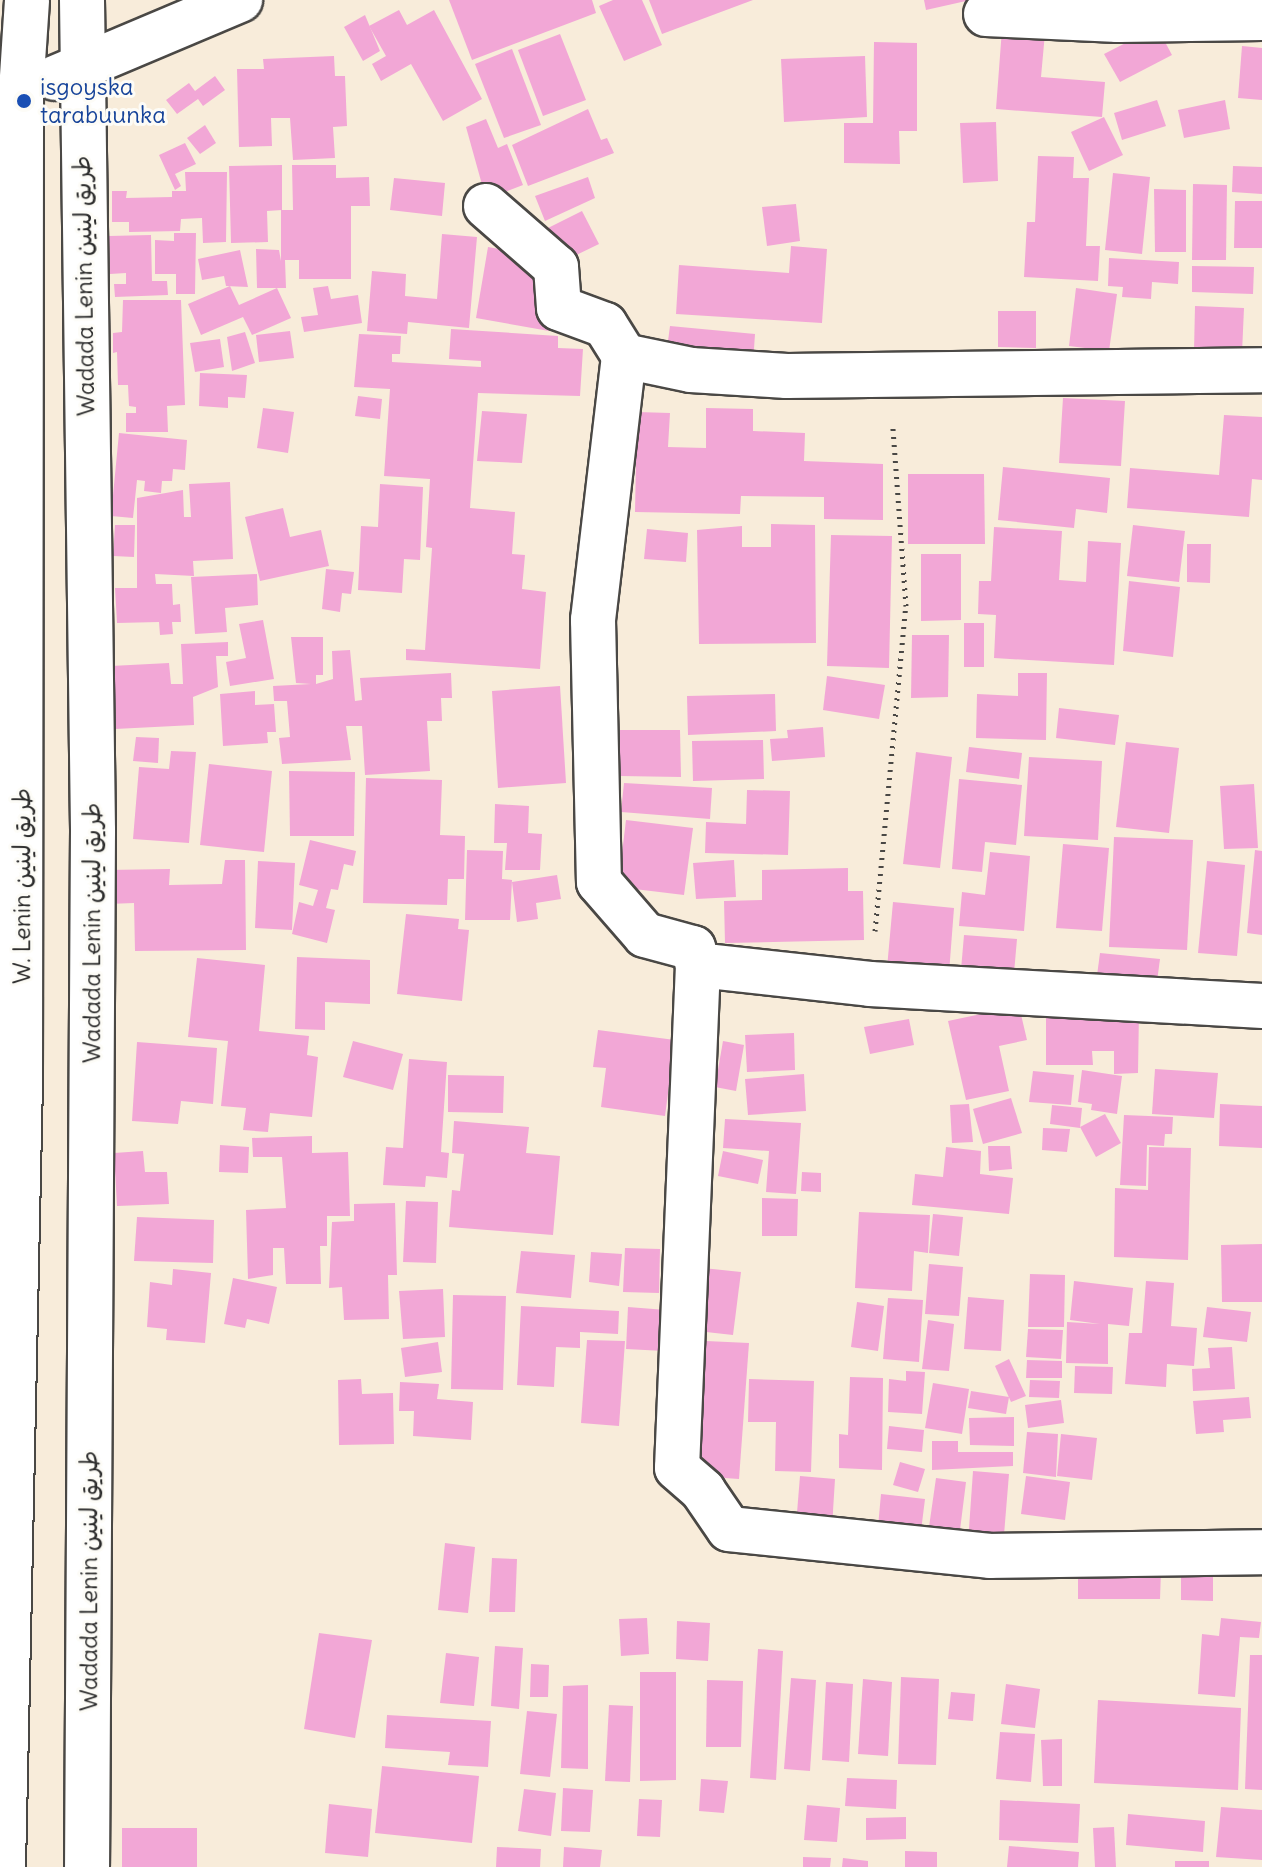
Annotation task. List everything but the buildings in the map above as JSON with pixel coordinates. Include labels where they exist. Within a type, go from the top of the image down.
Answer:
[{"type":"main road","points":[[18,14],[68,0]]},
{"type":"main road","name":"Wadada Lenin طريق لينين","points":[[82,0],[80,67],[93,831],[87,1867]]},
{"type":"main road","points":[[11,95],[240,0]]},
{"type":"main road","name":"W. Lenin طريق لينين","points":[[3,1867],[22,825],[11,95],[18,14]]},
{"type":"main road","points":[[986,14],[1262,18]]},
{"type":"main road","points":[[486,206],[556,267],[559,308],[605,325],[624,356],[593,620],[599,882],[645,935],[693,948],[698,965],[677,1468],[703,1491],[729,1529],[990,1556],[1262,1552]]},
{"type":"main road","points":[[624,356],[691,370],[888,375],[1262,370]]},
{"type":"main road","points":[[22,825],[93,831]]},
{"type":"main road","points":[[698,965],[870,984],[1262,1006]]},
{"type":"path","points":[[870,984],[906,606],[904,531],[888,375]]},
{"type":"place","name":"isgoyska tarabuunka","points":[[24,101]]}]
